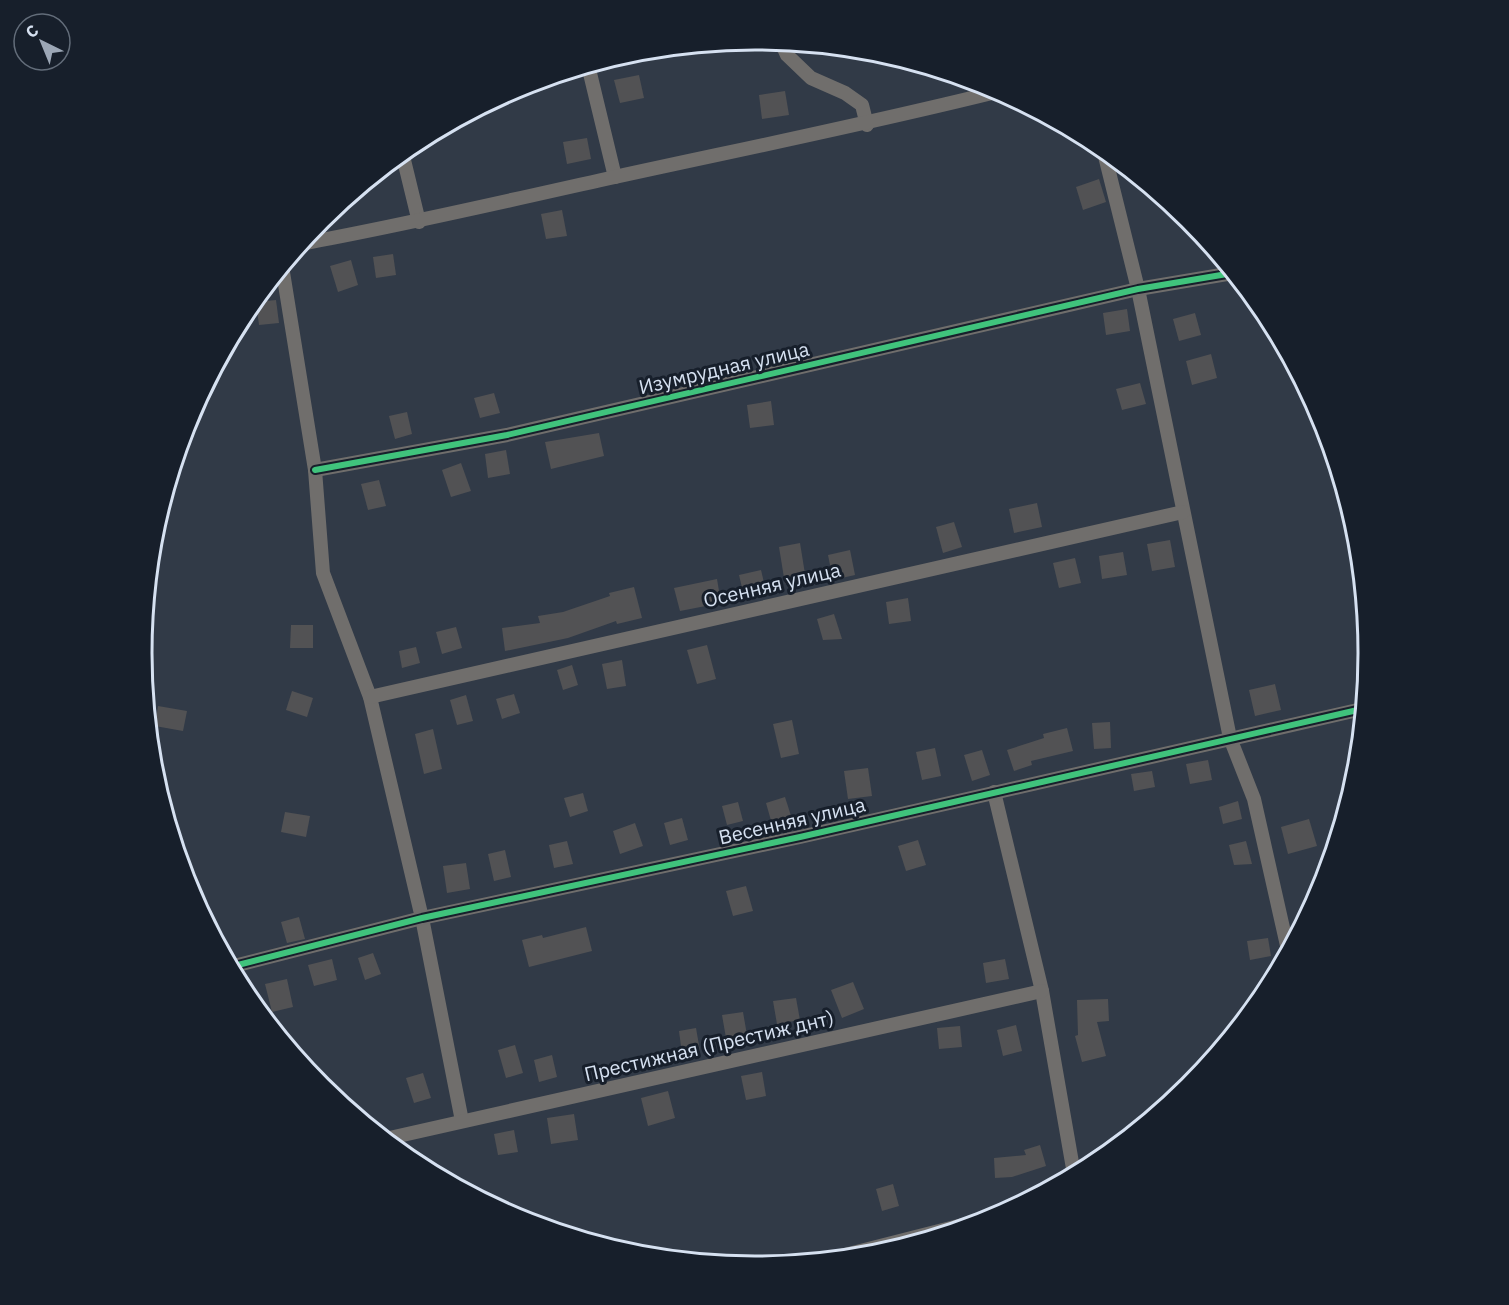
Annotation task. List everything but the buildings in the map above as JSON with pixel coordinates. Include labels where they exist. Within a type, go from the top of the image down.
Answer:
[{"type":"street","points":[[785,51],[811,78],[844,93],[862,105],[867,124]]},
{"type":"street","points":[[590,73],[615,177]]},
{"type":"street","points":[[314,241],[419,222],[615,177],[867,124],[985,95]]},
{"type":"street","points":[[404,162],[419,222]]},
{"type":"street","points":[[1106,162],[1138,289],[1230,738],[1254,799],[1285,938]]},
{"type":"street","name":"Изумрудная улица","points":[[315,470],[507,435],[1138,289],[1224,274]]},
{"type":"street","points":[[284,276],[315,470],[324,573],[370,696],[422,918],[462,1121]]},
{"type":"street","name":"Осенняя улица","points":[[370,696],[1183,512]]},
{"type":"street","name":"Весенняя улица","points":[[239,965],[422,918],[1354,711]]},
{"type":"street","points":[[994,792],[1042,992],[1072,1165]]},
{"type":"street","name":"Престижная (Престиж днт)","points":[[395,1137],[1042,992]]},
{"type":"cycle path","points":[[315,470],[507,435],[1138,289],[1224,274]]},
{"type":"cycle path","points":[[239,965],[422,918],[800,837],[1354,711]]}]
